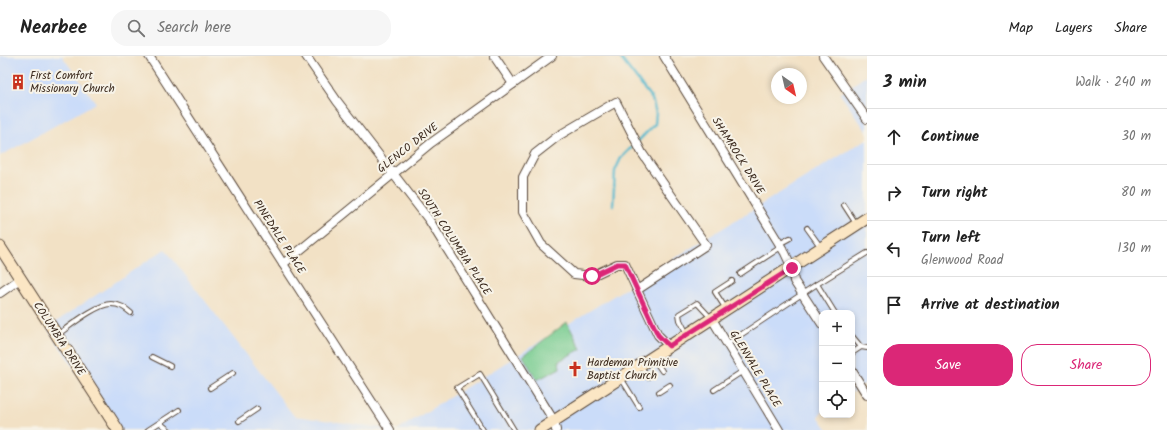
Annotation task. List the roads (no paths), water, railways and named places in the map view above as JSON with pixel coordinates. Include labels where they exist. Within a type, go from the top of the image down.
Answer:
[{"type":"main road","points":[[540,430],[555,425],[640,365],[792,268],[867,218]]},
{"type":"main road","name":"COLUMBIA DRIVE","points":[[0,247],[118,430]]},
{"type":"street","name":"PINEDALE PLACE","points":[[149,56],[390,430]]},
{"type":"street","name":"SOUTH COLUMBIA PLACE","points":[[306,56],[337,101],[429,220],[555,425]]},
{"type":"street","points":[[494,56],[512,84]]},
{"type":"street","name":"GLENCO DRIVE","points":[[283,264],[394,173],[512,84],[552,56]]},
{"type":"street","name":"SHAMROCK DRIVE","points":[[664,56],[780,246],[792,268],[794,281],[819,320]]},
{"type":"street","points":[[824,56],[867,119]]},
{"type":"street","points":[[637,290],[706,245],[642,153],[616,102],[558,136],[535,154],[523,177],[523,212],[541,244],[574,274],[592,276],[617,264],[625,264],[637,290],[658,335],[669,346]]},
{"type":"street","points":[[0,293],[20,280]]},
{"type":"street","name":"GLENVALE PLACE","points":[[712,319],[779,430]]},
{"type":"street","points":[[855,376],[867,395]]},
{"type":"lane","points":[[844,205],[857,225]]},
{"type":"lane","points":[[808,228],[822,248]]},
{"type":"lane","points":[[740,274],[790,238]]},
{"type":"lane","points":[[727,344],[817,284],[867,253]]},
{"type":"lane","points":[[727,310],[715,292],[732,281]]},
{"type":"lane","points":[[817,284],[833,310]]},
{"type":"lane","points":[[687,335],[679,314],[690,306],[697,303],[712,319]]},
{"type":"lane","points":[[56,335],[102,306],[112,304],[123,306],[131,313]]},
{"type":"lane","points":[[855,340],[861,347],[867,348]]},
{"type":"lane","points":[[855,351],[861,347]]},
{"type":"lane","points":[[152,357],[170,366]]},
{"type":"lane","points":[[653,357],[662,371]]},
{"type":"lane","points":[[640,365],[648,377]]},
{"type":"lane","points":[[714,390],[743,370]]},
{"type":"lane","points":[[210,388],[233,373]]},
{"type":"lane","points":[[484,430],[457,388],[480,374],[514,430]]},
{"type":"lane","points":[[621,378],[639,407]]},
{"type":"lane","points":[[659,392],[670,384]]},
{"type":"lane","points":[[239,421],[257,409]]},
{"type":"lane","points":[[148,430],[179,410]]},
{"type":"lane","points":[[160,423],[165,430]]},
{"type":"lane","points":[[160,423],[169,430]]},
{"type":"waterway","points":[[613,205],[615,171],[621,158],[655,124],[656,113],[652,99],[619,56]]},
{"type":"place","name":"First Comfort Missionary Church","points":[[18,82]]},
{"type":"place","name":"Hardeman Primitive Baptist Church","points":[[575,369]]}]
